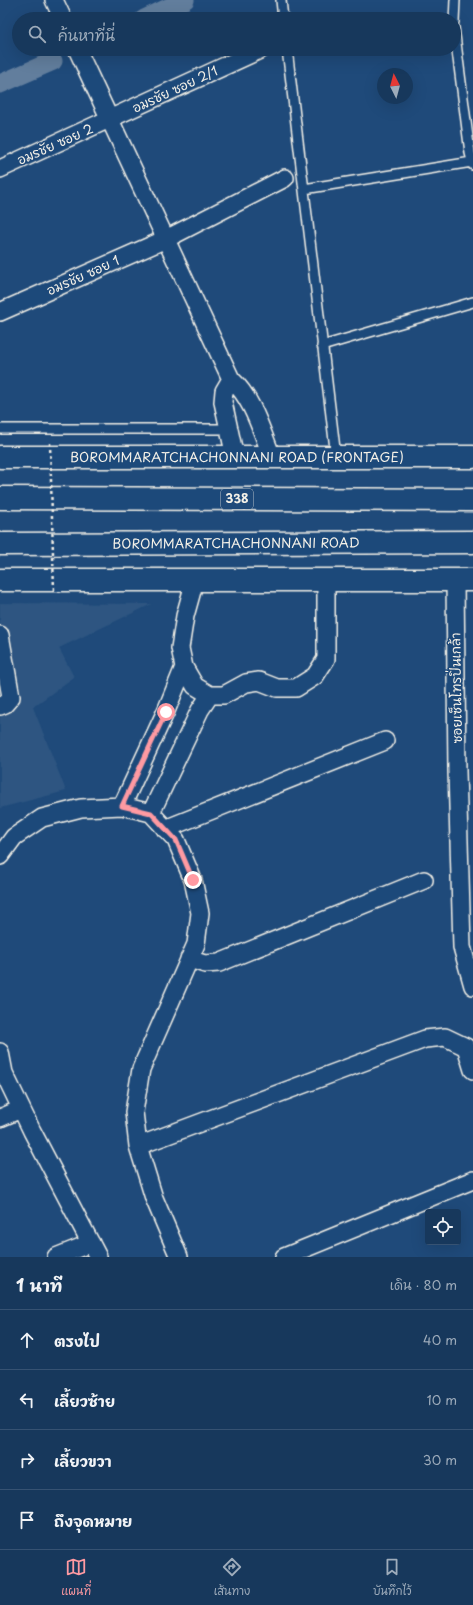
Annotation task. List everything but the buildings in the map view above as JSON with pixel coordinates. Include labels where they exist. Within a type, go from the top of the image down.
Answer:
[{"type":"main road","name":"BOROMMARATCHACHONNANI ROAD (FRONTAGE)","points":[[0,457],[473,457]]},
{"type":"main road","name":"338","points":[[0,498],[473,500]]},
{"type":"main road","name":"BOROMMARATCHACHONNANI ROAD","points":[[0,544],[473,542]]},
{"type":"main road","points":[[0,580],[464,580]]},
{"type":"street","points":[[54,0],[60,12]]},
{"type":"street","points":[[80,56],[231,379],[241,388],[249,402],[272,457]]},
{"type":"street","name":"อมรชัย ซอย 2/1","points":[[110,119],[247,56]]},
{"type":"street","name":"อมรชัย ซอย 2","points":[[0,169],[110,119]]},
{"type":"street","name":"อมรชัย ซอย 1","points":[[0,312],[166,239],[285,178]]},
{"type":"street","points":[[231,379],[224,391],[223,402],[235,457]]},
{"type":"street","points":[[195,580],[185,616],[180,648],[184,667],[196,686],[210,695],[224,695],[246,683],[259,681],[277,688],[296,688],[315,676],[326,659],[326,580]]},
{"type":"street","name":"ซอยเซ็นโทรปิ่นเกล้า","points":[[464,580],[457,770],[462,947],[473,986]]},
{"type":"street","points":[[0,635],[11,697],[5,704],[0,706]]},
{"type":"street","points":[[122,806],[166,712],[184,667]]},
{"type":"street","points":[[151,813],[200,710],[210,695]]},
{"type":"street","points":[[165,829],[385,741]]},
{"type":"street","points":[[1,854],[14,838],[42,818],[81,808],[122,806],[151,813],[176,840],[190,874],[200,913],[196,944],[141,1069],[134,1112],[138,1146],[154,1198],[179,1257]]},
{"type":"street","points":[[189,959],[205,964],[219,963],[424,880]]},
{"type":"street","points":[[138,1146],[425,1039],[445,1037],[466,1047],[473,1070]]},
{"type":"street","points":[[0,1052],[4,1073],[95,1250],[56,1257]]},
{"type":"street","points":[[0,1118],[22,1109]]},
{"type":"street","points":[[284,1257],[473,1180]]},
{"type":"lane","points":[[281,0],[282,12]]},
{"type":"lane","points":[[454,0],[454,12]]},
{"type":"lane","points":[[288,56],[336,457]]},
{"type":"lane","points":[[304,189],[473,164],[470,153],[458,56]]},
{"type":"lane","points":[[322,346],[473,302]]},
{"type":"lane","points":[[0,429],[228,429]]},
{"type":"path","points":[[50,443],[54,592]]},
{"type":"shaded area","points":[[0,603],[152,604],[59,648],[74,677],[33,707],[66,791],[0,808]]},
{"type":"waterway","points":[[159,12],[185,0]]},
{"type":"waterway","points":[[0,84],[53,61]]},
{"type":"route","points":[[166,712],[122,806],[151,813],[176,840],[193,880]]}]
